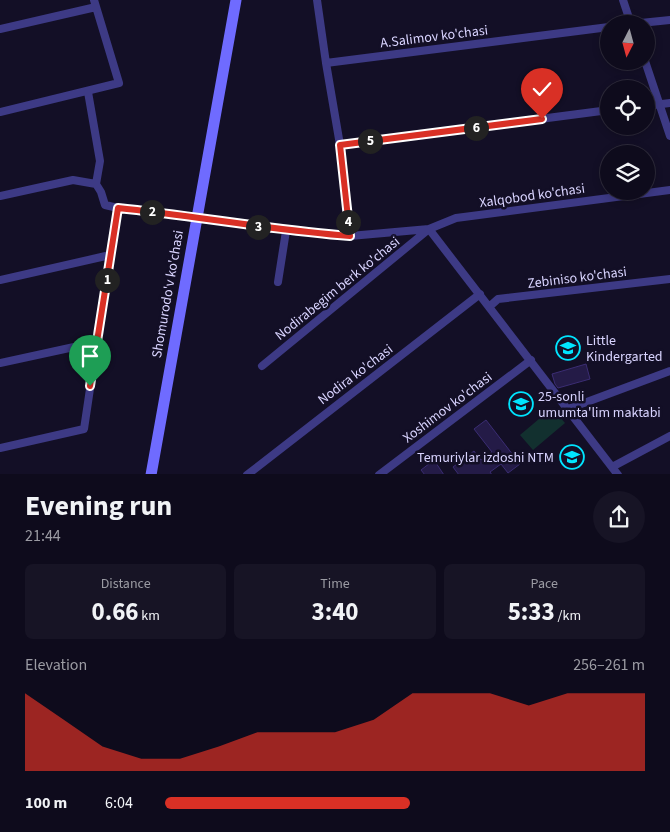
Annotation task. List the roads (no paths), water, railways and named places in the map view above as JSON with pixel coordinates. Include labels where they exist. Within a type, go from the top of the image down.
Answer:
[{"type":"street","name":"Shomurodo'v ko'chasi","points":[[151,474],[195,216],[236,0]]},
{"type":"street","points":[[317,0],[340,145],[350,236]]},
{"type":"street","points":[[623,0],[628,15]]},
{"type":"street","points":[[0,29],[95,3],[119,83],[0,112]]},
{"type":"street","points":[[655,22],[670,20]]},
{"type":"street","name":"A.Salimov ko'chasi","points":[[326,63],[600,28]]},
{"type":"street","points":[[648,70],[670,136]]},
{"type":"street","points":[[88,92],[100,161],[96,184],[105,205],[195,216],[286,231],[350,236],[429,229],[618,474]]},
{"type":"street","points":[[655,105],[670,103]]},
{"type":"street","points":[[340,145],[600,111]]},
{"type":"street","points":[[0,196],[73,180],[96,184]]},
{"type":"street","name":"Xalqobod ko'chasi","points":[[429,229],[456,218],[670,190]]},
{"type":"street","points":[[0,448],[84,429],[118,208]]},
{"type":"street","name":"Nodirabegim berk ko'chasi","points":[[262,366],[429,229]]},
{"type":"street","points":[[278,282],[286,231]]},
{"type":"street","points":[[0,280],[110,255]]},
{"type":"street","name":"Zebiniso ko'chasi","points":[[489,306],[498,299],[670,278]]},
{"type":"street","name":"Nodira ko'chasi","points":[[247,474],[480,294]]},
{"type":"street","points":[[0,364],[97,342]]},
{"type":"street","name":"Xoshimov ko'chasi","points":[[379,474],[531,360]]},
{"type":"street","points":[[568,409],[670,371]]},
{"type":"street","points":[[612,467],[670,436]]},
{"type":"place","name":"Little Kindergarted","points":[[568,348]]},
{"type":"place","name":"25-sonli umumta'lim maktabi","points":[[521,404]]},
{"type":"place","name":"Temuriylar izdoshi NTM","points":[[572,457]]}]
